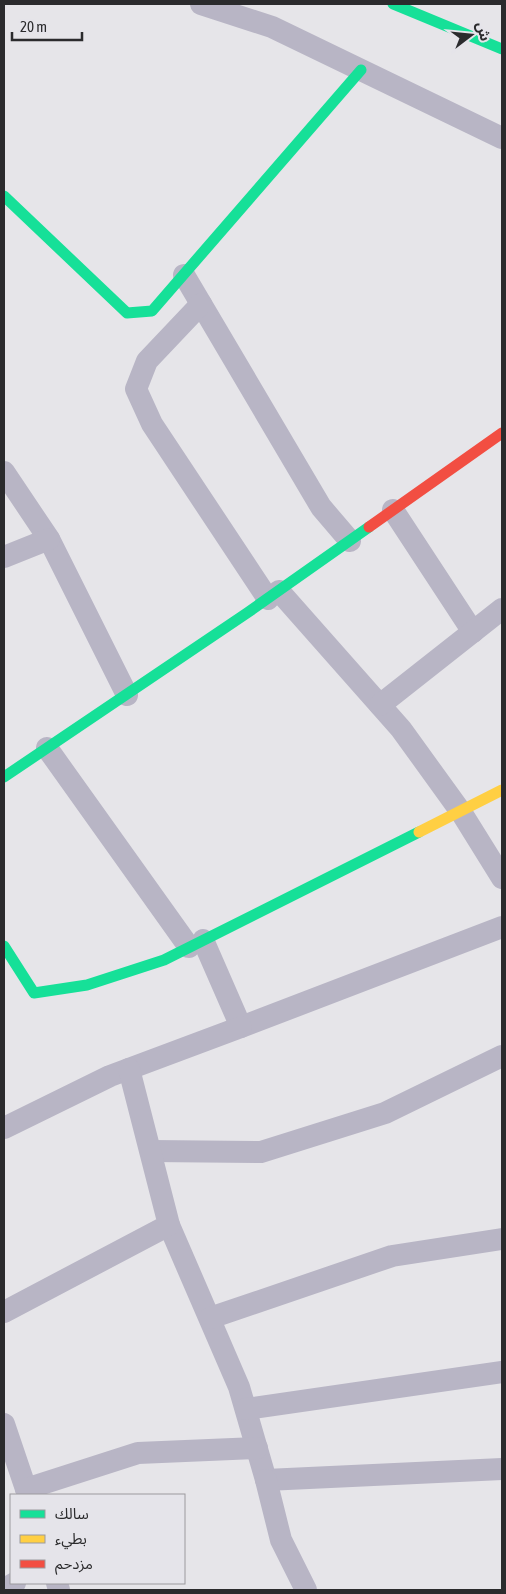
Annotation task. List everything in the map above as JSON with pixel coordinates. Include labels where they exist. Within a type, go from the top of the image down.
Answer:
[{"type":"main road","points":[[394,4],[502,49]]},
{"type":"main road","points":[[4,196],[127,313],[152,311],[361,70]]},
{"type":"main road","points":[[4,777],[274,595],[502,433]]},
{"type":"main road","points":[[4,946],[34,993],[87,985],[164,960],[502,790]]},
{"type":"street","points":[[201,4],[272,27],[502,138]]},
{"type":"street","points":[[184,275],[321,507],[350,541]]},
{"type":"street","points":[[201,304],[147,361],[136,389],[152,424],[274,595],[401,729],[461,812],[502,878]]},
{"type":"street","points":[[4,472],[50,539],[127,695]]},
{"type":"street","points":[[393,510],[473,632]]},
{"type":"street","points":[[4,558],[50,539]]},
{"type":"street","points":[[380,705],[502,609]]},
{"type":"street","points":[[47,748],[196,944],[241,1026]]},
{"type":"street","points":[[4,1128],[110,1076],[502,928]]},
{"type":"street","points":[[151,1152],[261,1152],[385,1113],[502,1056]]},
{"type":"street","points":[[129,1069],[169,1225],[239,1387],[281,1540],[306,1590]]},
{"type":"street","points":[[4,1312],[169,1225]]},
{"type":"street","points":[[210,1318],[392,1256],[502,1240]]},
{"type":"street","points":[[246,1409],[502,1372]]},
{"type":"street","points":[[6,1437],[28,1492],[138,1453],[257,1448]]},
{"type":"street","points":[[266,1480],[502,1469]]},
{"type":"traffic: fast","points":[[393,4],[502,49]]},
{"type":"traffic: fast","points":[[4,196],[127,313],[152,311],[361,70]]},
{"type":"traffic: fast","points":[[4,777],[247,613],[369,527]]},
{"type":"traffic: fast","points":[[4,946],[34,993],[87,985],[164,960],[419,832]]},
{"type":"traffic: slow","points":[[419,832],[502,790]]},
{"type":"traffic: jam","points":[[369,527],[502,433]]}]
